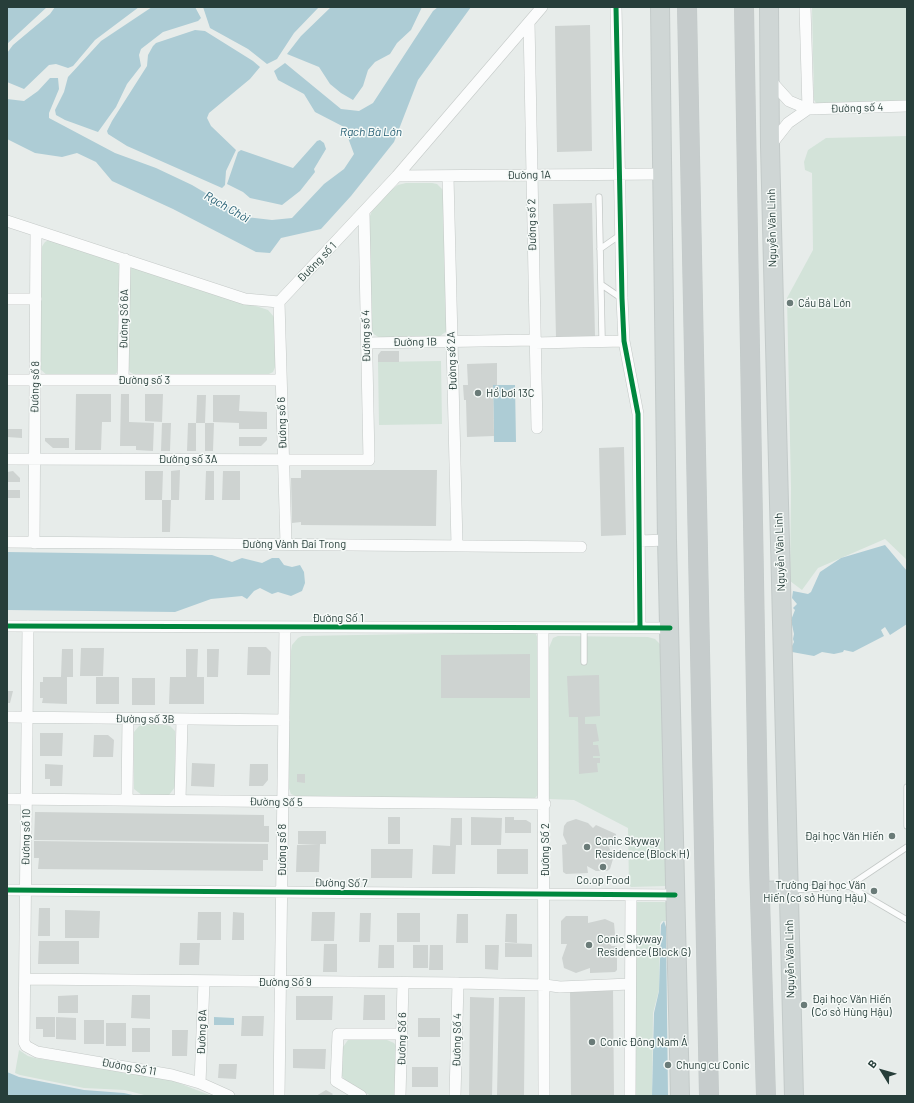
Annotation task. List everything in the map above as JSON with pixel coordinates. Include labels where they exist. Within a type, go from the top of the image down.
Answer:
[{"type":"highway","points":[[687,7],[709,1096]]},
{"type":"highway","points":[[744,7],[760,891],[766,1096]]},
{"type":"main road","points":[[660,7],[667,540],[680,1096]]},
{"type":"main road","name":"Nguyễn Văn Linh","points":[[769,7],[770,147],[794,1096]]},
{"type":"main road","points":[[751,433],[777,433]]},
{"type":"main road","points":[[760,891],[789,890]]},
{"type":"street","name":"Đường số 1","points":[[279,302],[364,213],[397,176],[542,7]]},
{"type":"street","points":[[616,7],[620,235],[624,341],[638,414],[640,628]]},
{"type":"street","points":[[770,147],[788,123],[808,109],[805,7]]},
{"type":"street","name":"Đường số 2","points":[[529,22],[536,428]]},
{"type":"street","name":"Đường số 4","points":[[769,79],[790,101],[808,109],[907,106]]},
{"type":"street","name":"Đường 1A","points":[[397,176],[448,177],[662,174]]},
{"type":"street","name":"Đường số 2A","points":[[448,177],[457,545]]},
{"type":"street","name":"Đường số 4","points":[[364,213],[369,460]]},
{"type":"street","points":[[7,221],[245,299],[279,302]]},
{"type":"street","name":"Đường số 8","points":[[34,543],[36,230]]},
{"type":"street","name":"Đường Số 6A","points":[[123,380],[124,259]]},
{"type":"street","points":[[7,299],[36,299]]},
{"type":"street","name":"Đường số 6","points":[[279,302],[286,544]]},
{"type":"street","name":"Đường 1B","points":[[367,343],[451,341],[624,341]]},
{"type":"street","name":"Đường số 3","points":[[7,380],[281,380]]},
{"type":"street","name":"Đường số 3A","points":[[7,459],[369,460]]},
{"type":"street","points":[[639,541],[667,540]]},
{"type":"street","name":"Đường Vành Đai Trong","points":[[7,542],[581,547]]},
{"type":"street","name":"Đường Số 1","points":[[7,626],[670,628]]},
{"type":"street","name":"Đường số 10","points":[[26,1046],[24,1042],[28,626]]},
{"type":"street","name":"Đường số 8","points":[[279,1096],[285,627]]},
{"type":"street","name":"Đường Số 2","points":[[544,628],[544,1096]]},
{"type":"street","name":"Đường số 3B","points":[[7,717],[284,720]]},
{"type":"street","points":[[127,800],[128,719]]},
{"type":"street","points":[[180,800],[182,720]]},
{"type":"street","name":"Đường Số 5","points":[[7,799],[180,800],[282,803],[545,804]]},
{"type":"street","name":"Đường Số 7","points":[[7,890],[675,895]]},
{"type":"street","points":[[630,1096],[631,895]]},
{"type":"street","name":"Đường Số 9","points":[[25,979],[204,982],[280,981],[458,983],[545,985],[560,987],[630,984]]},
{"type":"street","name":"Đường 8A","points":[[200,1083],[204,982]]},
{"type":"street","name":"Đường Số 6","points":[[400,1096],[403,983]]},
{"type":"street","name":"Đường Số 4","points":[[455,1096],[458,983]]},
{"type":"street","points":[[361,1096],[336,1081],[338,1034],[402,1034]]},
{"type":"street","name":"Đường Số 11","points":[[26,1046],[37,1052],[172,1075],[200,1083],[229,1096]]},
{"type":"lane","points":[[599,197],[602,336]]},
{"type":"lane","points":[[600,249],[620,235]]},
{"type":"lane","points":[[602,285],[622,298]]},
{"type":"lane","points":[[584,628],[584,662]]},
{"type":"lane","points":[[907,787],[907,826]]},
{"type":"lane","points":[[789,890],[849,886],[907,847]]},
{"type":"lane","points":[[849,886],[907,920]]},
{"type":"shaded area","points":[[812,7],[907,7],[907,102],[816,103],[814,100]]},
{"type":"shaded area","points":[[907,136],[907,560],[885,539],[818,568],[802,590],[790,581],[791,488],[787,298],[813,250],[812,173],[805,170],[804,162],[808,150],[826,138]]},
{"type":"shaded area","points":[[406,183],[432,183],[437,184],[443,190],[447,331],[440,336],[380,338],[372,333],[369,218],[373,209],[390,191],[398,185]]},
{"type":"shaded area","points":[[49,240],[118,263],[118,371],[114,376],[48,376],[40,369],[41,248],[45,242]]},
{"type":"shaded area","points":[[136,266],[268,310],[274,317],[276,365],[273,372],[267,375],[135,375],[130,372],[128,369],[129,269]]},
{"type":"shaded area","points":[[441,361],[442,424],[379,425],[378,362]]},
{"type":"shaded area","points":[[527,632],[536,634],[539,642],[538,795],[534,799],[298,797],[291,794],[287,783],[291,651],[292,645],[298,638],[302,636]]},
{"type":"shaded area","points":[[558,636],[648,637],[655,639],[662,646],[667,884],[665,886],[631,887],[629,885],[628,828],[574,800],[549,799],[548,650],[553,638]]},
{"type":"shaded area","points":[[144,724],[166,725],[170,726],[175,731],[175,787],[169,795],[143,796],[134,789],[134,732],[139,726]]},
{"type":"shaded area","points":[[636,902],[667,903],[669,921],[662,921],[660,924],[659,990],[653,1013],[652,1096],[635,1096]]},
{"type":"shaded area","points":[[348,1040],[387,1040],[394,1043],[396,1046],[395,1096],[371,1096],[345,1080],[342,1076],[343,1047]]},
{"type":"shaded area","points":[[19,1050],[28,1056],[35,1058],[171,1080],[212,1096],[148,1096],[125,1090],[84,1088],[20,1075],[15,1073]]},
{"type":"water","points":[[7,7],[47,7],[7,44]]},
{"type":"water","points":[[55,7],[139,7],[95,40],[73,66],[68,68],[56,64],[49,65],[24,89],[7,82],[7,53],[13,45],[50,14]]},
{"type":"water","points":[[152,7],[195,7],[201,18],[198,21],[163,32],[141,49],[139,55],[141,66],[127,84],[116,107],[98,132],[65,120],[56,115],[55,110],[64,92],[68,77],[101,41]]},
{"type":"water","points":[[203,7],[319,7],[294,33],[277,59],[267,64],[248,49],[210,28]]},
{"type":"water","points":[[331,7],[422,7],[411,30],[397,43],[390,54],[375,62],[368,70],[363,86],[353,100],[330,84],[319,67],[287,54],[301,36]]},
{"type":"water","name":"Rạch Bà Lớn","points":[[438,7],[471,7],[418,80],[394,142],[351,196],[321,229],[281,238],[270,253],[256,252],[173,209],[112,181],[96,162],[77,153],[62,157],[35,153],[7,139],[7,99],[24,101],[38,91],[50,78],[58,78],[59,89],[49,113],[49,118],[115,153],[156,168],[192,185],[246,217],[272,220],[292,218],[324,184],[344,169],[354,154],[344,127],[315,112],[304,94],[278,80],[274,71],[285,63],[341,109],[359,111],[373,103],[433,11]]},
{"type":"water","points":[[195,30],[205,31],[260,67],[250,79],[209,113],[207,118],[211,126],[236,150],[226,171],[225,185],[222,188],[127,146],[108,134],[107,131],[147,66],[148,55],[153,46],[156,43]]},
{"type":"water","points":[[320,140],[324,143],[326,149],[314,169],[315,172],[300,191],[282,205],[250,198],[243,192],[227,184],[238,152],[241,150],[293,168],[317,141]]},
{"type":"water","points":[[493,385],[515,385],[516,442],[494,442]]},
{"type":"water","points":[[885,545],[907,571],[907,624],[890,635],[885,627],[881,630],[884,636],[853,652],[844,650],[843,652],[834,654],[822,652],[814,656],[792,652],[791,648],[794,642],[794,634],[791,620],[795,610],[793,608],[797,604],[792,598],[793,591],[808,594],[811,592],[820,572],[841,558]]},
{"type":"water","points":[[7,552],[212,555],[232,562],[242,558],[262,563],[272,558],[279,558],[284,565],[292,567],[300,565],[304,572],[305,583],[302,591],[291,596],[278,592],[272,594],[260,588],[254,591],[247,599],[242,596],[211,599],[175,612],[7,610]]},
{"type":"water","points":[[664,921],[666,927],[668,1096],[652,1096],[654,1013],[659,991],[661,925]]},
{"type":"water","points":[[214,1017],[234,1018],[234,1025],[214,1025]]},
{"type":"water","points":[[7,1072],[19,1077],[84,1090],[124,1093],[137,1096],[7,1096]]},
{"type":"building","points":[[590,25],[592,151],[557,152],[555,26]]},
{"type":"building","points":[[592,203],[595,337],[556,338],[553,204]]},
{"type":"building","points":[[381,351],[399,351],[399,362],[378,362],[378,355]]},
{"type":"building","name":"Hồ bơi 13C","points":[[497,363],[497,385],[493,385],[494,436],[467,437],[466,400],[464,400],[463,385],[468,385],[467,364]]},
{"type":"building","points":[[76,394],[111,394],[111,422],[102,422],[101,450],[75,450]]},
{"type":"building","points":[[121,394],[129,394],[129,422],[154,423],[153,451],[136,450],[136,446],[120,446]]},
{"type":"building","points":[[145,394],[163,394],[162,422],[145,421]]},
{"type":"building","points":[[197,395],[206,395],[205,423],[196,423]]},
{"type":"building","points":[[213,395],[240,395],[239,411],[267,412],[267,429],[239,429],[239,423],[213,422]]},
{"type":"building","points":[[162,423],[171,423],[170,451],[161,451]]},
{"type":"building","points":[[188,423],[196,423],[196,451],[187,451]]},
{"type":"building","points":[[205,423],[214,423],[213,451],[205,451]]},
{"type":"building","points":[[7,429],[22,429],[22,438],[7,437]]},
{"type":"building","points":[[239,437],[267,437],[267,440],[261,446],[239,446]]},
{"type":"building","points":[[45,438],[69,438],[69,448],[53,448],[45,441]]},
{"type":"building","points":[[624,447],[626,535],[601,536],[599,448]]},
{"type":"building","points":[[180,470],[179,500],[171,500],[171,471]]},
{"type":"building","points":[[301,470],[437,470],[436,526],[301,525],[301,522],[292,523],[291,478],[301,478]]},
{"type":"building","points":[[13,471],[20,478],[20,482],[7,482],[7,472]]},
{"type":"building","points":[[145,471],[163,471],[162,500],[145,500]]},
{"type":"building","points":[[206,471],[214,471],[214,500],[205,500]]},
{"type":"building","points":[[223,471],[240,471],[240,500],[222,500]]},
{"type":"building","points":[[7,490],[20,490],[20,498],[7,498]]},
{"type":"building","points":[[162,500],[171,500],[170,532],[162,532]]},
{"type":"building","points":[[248,647],[266,647],[271,652],[270,675],[247,675]]},
{"type":"building","points":[[81,648],[104,648],[103,676],[80,676]]},
{"type":"building","points":[[62,649],[73,649],[73,677],[67,677],[67,704],[42,703],[43,698],[40,698],[40,682],[43,682],[43,677],[61,677]]},
{"type":"building","points":[[186,649],[198,649],[197,677],[204,677],[204,704],[169,704],[170,677],[186,677]]},
{"type":"building","points":[[207,649],[219,649],[218,677],[207,677]]},
{"type":"building","points":[[530,654],[530,698],[441,698],[441,655]]},
{"type":"building","points":[[599,675],[600,716],[585,717],[585,724],[596,724],[599,741],[593,742],[593,745],[598,745],[600,756],[593,756],[593,758],[600,758],[600,763],[597,763],[598,772],[579,774],[578,717],[569,717],[567,676]]},
{"type":"building","points":[[96,677],[119,677],[119,704],[96,704]]},
{"type":"building","points":[[132,678],[155,678],[155,705],[132,705]]},
{"type":"building","points":[[7,691],[13,691],[10,703],[7,703]]},
{"type":"building","points":[[40,733],[63,733],[62,756],[40,756]]},
{"type":"building","points":[[94,735],[108,735],[114,740],[113,757],[93,757]]},
{"type":"building","points":[[192,763],[215,764],[214,787],[191,786]]},
{"type":"building","points":[[45,764],[63,765],[62,786],[50,786],[50,779],[45,779]]},
{"type":"building","points":[[250,764],[268,764],[268,780],[263,786],[249,786]]},
{"type":"building","points":[[297,774],[305,774],[305,783],[297,782]]},
{"type":"building","points":[[35,812],[264,815],[264,826],[269,826],[269,842],[34,840]]},
{"type":"building","points":[[388,817],[400,817],[400,844],[388,844]]},
{"type":"building","points":[[471,817],[502,818],[501,845],[471,845]]},
{"type":"building","points":[[505,817],[514,817],[514,820],[526,820],[531,823],[531,833],[505,833]]},
{"type":"building","points":[[451,818],[462,818],[462,845],[456,845],[455,874],[432,874],[433,845],[450,846]]},
{"type":"building","name":"Conic Skyway Residence (Block H)","points":[[576,819],[588,823],[593,828],[596,825],[616,834],[615,846],[609,847],[613,859],[610,869],[607,871],[596,871],[587,866],[588,873],[566,874],[563,872],[562,845],[567,844],[563,835],[564,826],[567,822]]},
{"type":"building","points":[[298,831],[326,831],[326,844],[320,844],[319,872],[296,872],[297,845],[318,845],[298,844]]},
{"type":"building","points":[[34,841],[268,844],[268,860],[263,860],[263,871],[38,869],[39,858],[34,858]]},
{"type":"building","points":[[371,849],[413,849],[412,878],[371,878]]},
{"type":"building","points":[[497,849],[528,849],[528,874],[497,874]]},
{"type":"building","points":[[39,908],[50,908],[50,936],[38,936]]},
{"type":"building","points":[[65,910],[100,911],[99,938],[65,938]]},
{"type":"building","points":[[198,912],[221,912],[221,940],[197,940]]},
{"type":"building","points":[[233,912],[244,913],[244,940],[232,940]]},
{"type":"building","points":[[312,912],[335,912],[334,941],[311,941]]},
{"type":"building","points":[[360,913],[371,913],[370,942],[359,942]]},
{"type":"building","points":[[397,913],[420,913],[420,942],[397,942]]},
{"type":"building","points":[[457,914],[468,914],[468,943],[456,943]]},
{"type":"building","points":[[506,914],[517,914],[517,943],[505,942]]},
{"type":"building","name":"Conic Skyway Residence (Block G)","points":[[566,916],[588,916],[588,923],[605,919],[614,923],[615,934],[611,946],[617,946],[617,970],[615,972],[590,973],[590,968],[576,973],[564,968],[562,958],[567,944],[561,944],[561,921]]},
{"type":"building","points":[[39,941],[79,941],[79,964],[38,964]]},
{"type":"building","points":[[180,943],[200,943],[199,965],[179,965]]},
{"type":"building","points":[[505,943],[532,944],[532,957],[505,957]]},
{"type":"building","points":[[324,944],[337,944],[337,972],[323,972]]},
{"type":"building","points":[[379,945],[394,945],[394,968],[378,968]]},
{"type":"building","points":[[413,945],[428,945],[428,968],[413,968]]},
{"type":"building","points":[[430,945],[443,945],[443,970],[429,970]]},
{"type":"building","points":[[485,945],[499,945],[498,970],[485,969]]},
{"type":"building","name":"Conic Đông Nam Á","points":[[613,988],[614,1096],[571,1096],[570,989]]},
{"type":"building","points":[[78,995],[78,1013],[58,1013],[58,996]]},
{"type":"building","points":[[132,995],[150,995],[150,1019],[131,1018]]},
{"type":"building","points":[[364,995],[385,995],[385,1020],[363,1020]]},
{"type":"building","points":[[296,996],[333,996],[332,1020],[296,1020]]},
{"type":"building","points":[[470,997],[494,998],[492,1096],[469,1096]]},
{"type":"building","points":[[499,997],[525,997],[524,1096],[497,1096]]},
{"type":"building","points":[[242,1016],[264,1016],[263,1036],[241,1036]]},
{"type":"building","points":[[36,1017],[55,1017],[55,1037],[43,1037],[43,1029],[36,1029]]},
{"type":"building","points":[[56,1017],[76,1018],[76,1040],[56,1039]]},
{"type":"building","points":[[418,1018],[440,1018],[440,1037],[418,1037]]},
{"type":"building","points":[[84,1020],[104,1020],[104,1044],[84,1044]]},
{"type":"building","points":[[106,1023],[126,1023],[126,1046],[106,1046]]},
{"type":"building","points":[[132,1028],[150,1028],[150,1052],[132,1052]]},
{"type":"building","points":[[172,1030],[188,1030],[187,1056],[172,1056]]},
{"type":"building","points":[[293,1049],[326,1049],[325,1069],[293,1068]]},
{"type":"building","points":[[219,1064],[237,1064],[236,1079],[218,1078]]},
{"type":"building","points":[[412,1067],[438,1067],[438,1087],[412,1087]]},
{"type":"building","points":[[326,1090],[333,1094],[331,1096],[316,1096]]},
{"type":"cycle path","points":[[616,7],[624,341],[638,414],[640,628]]},
{"type":"cycle path","points":[[7,626],[670,628]]},
{"type":"cycle path","points":[[7,890],[675,895]]},
{"type":"place","name":"Cầu Bà Lớn","points":[[790,303]]},
{"type":"place","name":"Hồ bơi 13C","points":[[478,393]]},
{"type":"place","name":"Đại học Văn Hiến","points":[[892,836]]},
{"type":"place","name":"Conic Skyway Residence (Block H)","points":[[587,847]]},
{"type":"place","name":"Co.op Food","points":[[603,867]]},
{"type":"place","name":"Trường Đại học Văn Hiến (cơ sở Hùng Hậu)","points":[[874,891]]},
{"type":"place","name":"Conic Skyway Residence (Block G)","points":[[589,945]]},
{"type":"place","name":"Đại học Văn Hiến (Cơ sở Hùng Hậu)","points":[[804,1005]]},
{"type":"place","name":"Conic Đông Nam Á","points":[[592,1042]]},
{"type":"place","name":"Chung cư Conic","points":[[668,1065]]},
{"type":"water label","name":"Rạch Chòi","points":[[227,207]]}]
